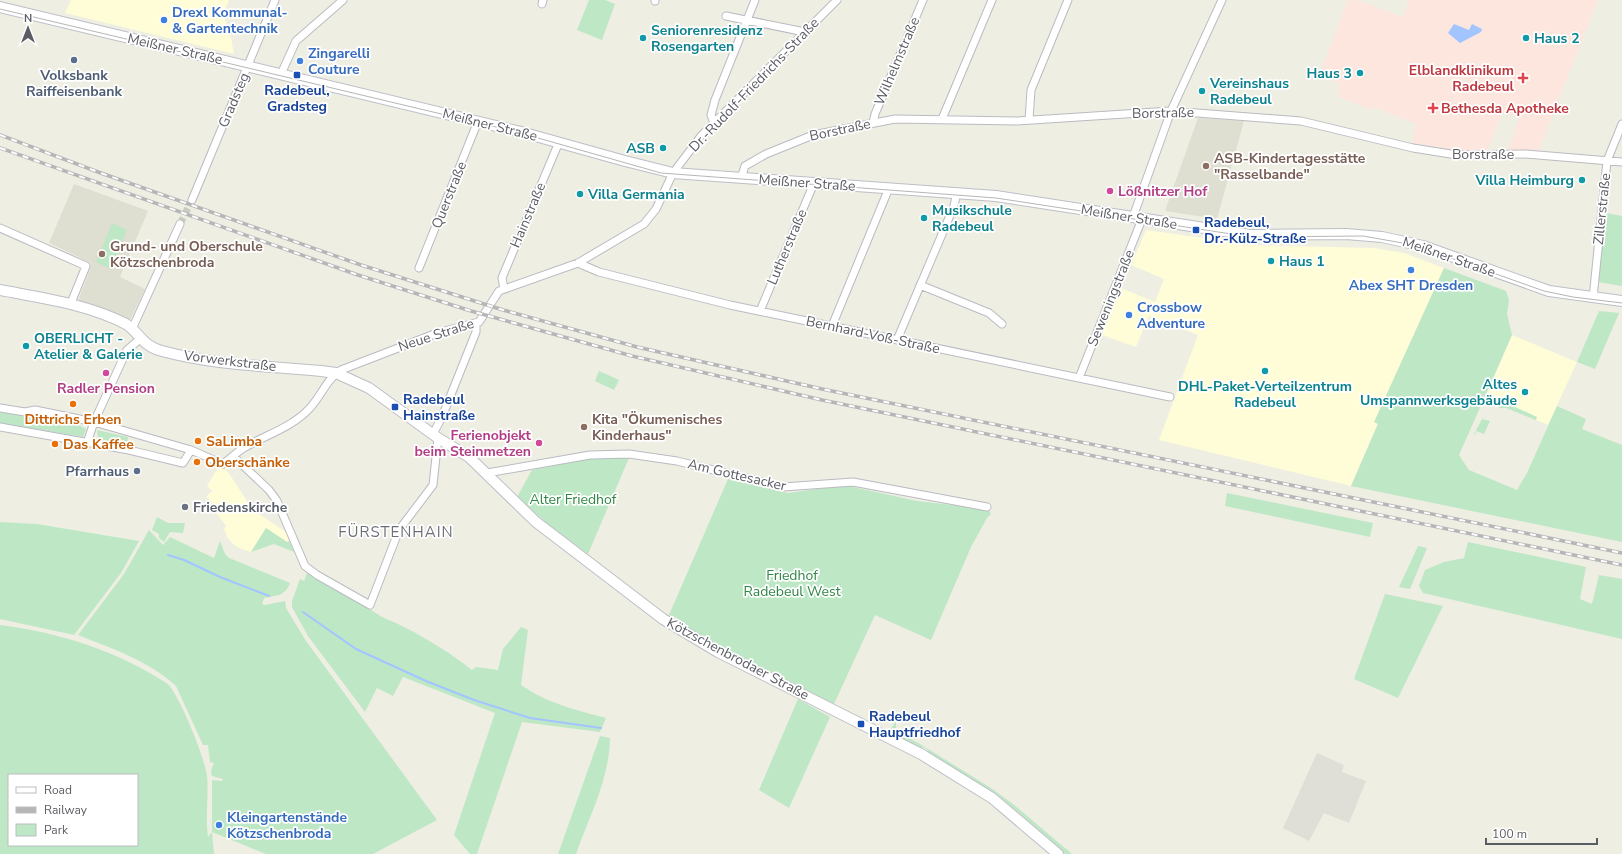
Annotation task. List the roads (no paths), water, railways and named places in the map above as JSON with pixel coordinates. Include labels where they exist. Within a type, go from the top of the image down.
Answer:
[{"type":"main road","name":"Meißner Straße","points":[[0,7],[478,121],[560,142],[624,162],[673,173],[957,192],[996,196],[1250,235],[1364,235],[1400,239],[1549,291],[1622,301]]},
{"type":"main road","points":[[0,290],[70,303],[126,325],[132,329]]},
{"type":"main road","name":"Vorwerkstraße","points":[[132,329],[140,339],[161,351],[228,363],[336,373]]},
{"type":"main road","name":"Kötzschenbrodaer Straße","points":[[336,373],[369,388],[436,436],[469,457],[487,473],[502,492],[536,522],[663,619],[707,646],[921,754],[992,798],[1058,854]]},
{"type":"street","name":"Gradsteg","points":[[192,200],[275,0]]},
{"type":"street","points":[[281,74],[296,41],[343,0]]},
{"type":"street","points":[[714,123],[711,115],[715,100],[755,0]]},
{"type":"street","name":"Dr.-Rudolf-Friedrichs-Straße","points":[[673,173],[714,123],[837,0]]},
{"type":"street","name":"Wilhelmstraße","points":[[873,123],[875,114],[923,0]]},
{"type":"street","points":[[942,120],[992,0]]},
{"type":"street","points":[[1029,120],[1031,90],[1068,0]]},
{"type":"street","name":"Seweningstraße","points":[[1079,378],[1138,218],[1171,111],[1222,0]]},
{"type":"street","points":[[726,16],[805,32]]},
{"type":"street","name":"Borstraße","points":[[741,178],[745,166],[781,148],[813,135],[873,123],[903,119],[1029,120],[1171,111],[1301,121],[1413,148],[1457,155],[1526,154],[1622,162]]},
{"type":"street","name":"Querstraße","points":[[419,268],[478,121]]},
{"type":"street","name":"Zillerstraße","points":[[1593,298],[1608,161],[1622,124]]},
{"type":"street","name":"Hainstraße","points":[[504,289],[502,278],[560,142]]},
{"type":"street","name":"Neue Straße","points":[[191,450],[223,464],[242,449],[283,428],[306,412],[320,397],[336,373],[362,360],[476,323],[480,320],[495,294],[504,289],[578,263],[644,224],[656,209],[673,173]]},
{"type":"street","name":"Lutherstraße","points":[[760,311],[814,183]]},
{"type":"street","points":[[832,326],[889,188]]},
{"type":"street","points":[[897,340],[954,206],[957,192]]},
{"type":"street","points":[[132,329],[180,224]]},
{"type":"street","points":[[0,228],[86,266],[70,303]]},
{"type":"street","name":"Bernhard-Voß-Straße","points":[[578,263],[599,272],[703,299],[1170,397]]},
{"type":"street","points":[[920,285],[990,313],[1002,324]]},
{"type":"street","points":[[233,456],[253,473],[273,496],[305,566],[317,575],[370,605],[400,530],[433,484],[436,436],[476,332],[476,323]]},
{"type":"street","points":[[87,443],[94,422],[127,350],[140,339]]},
{"type":"street","points":[[0,408],[25,412],[38,410],[94,422],[191,450],[184,463],[129,450],[0,427]]},
{"type":"street","name":"Am Gottesacker","points":[[487,473],[590,455],[629,454],[677,461],[783,488],[853,482],[987,507]]},
{"type":"water","points":[[1454,24],[1469,30],[1472,24],[1482,29],[1481,32],[1460,43],[1448,33]]},
{"type":"waterway","points":[[168,555],[184,560],[220,577],[269,596]]},
{"type":"waterway","points":[[303,612],[356,649],[426,681],[474,700],[530,718],[601,728]]},
{"type":"tunnel","points":[[180,224],[192,200]]},
{"type":"tram line","points":[[0,9],[517,132],[661,173],[996,198],[1251,237],[1363,236],[1414,245],[1544,291],[1573,297],[1622,303]]},
{"type":"railway","points":[[0,135],[98,172],[361,265],[503,310],[637,347],[822,389],[1622,553]]},
{"type":"railway","points":[[0,148],[358,275],[471,311],[632,356],[822,400],[1622,565]]},
{"type":"place","name":"Drexl Kommunal- & Gartentechnik","points":[[164,20]]},
{"type":"place","name":"Seniorenresidenz Rosengarten","points":[[643,38]]},
{"type":"place","name":"Haus 2","points":[[1526,38]]},
{"type":"place","name":"Volksbank Raiffeisenbank","points":[[74,60]]},
{"type":"place","name":"Zingarelli Couture","points":[[300,61]]},
{"type":"place","name":"Haus 3","points":[[1360,73]]},
{"type":"place","name":"Radebeul, Gradsteg","points":[[297,75]]},
{"type":"place","name":"Elblandklinikum Radebeul","points":[[1523,78]]},
{"type":"place","name":"Vereinshaus Radebeul","points":[[1202,91]]},
{"type":"place","name":"Bethesda Apotheke","points":[[1433,108]]},
{"type":"place","name":"ASB","points":[[663,148]]},
{"type":"place","name":"ASB-Kindertagesstätte \"Rasselbande\"","points":[[1206,166]]},
{"type":"place","name":"Villa Heimburg","points":[[1582,180]]},
{"type":"place","name":"Lößnitzer Hof","points":[[1110,191]]},
{"type":"place","name":"Villa Germania","points":[[580,194]]},
{"type":"place","name":"Musikschule Radebeul","points":[[924,218]]},
{"type":"place","name":"Radebeul, Dr.-Külz-Straße","points":[[1196,230]]},
{"type":"place","name":"Grund- und Oberschule Kötzschenbroda","points":[[102,254]]},
{"type":"place","name":"Haus 1","points":[[1271,261]]},
{"type":"place","name":"Abex SHT Dresden","points":[[1411,270]]},
{"type":"place","name":"Crossbow Adventure","points":[[1129,315]]},
{"type":"place","name":"OBERLICHT - Atelier & Galerie","points":[[26,346]]},
{"type":"place","name":"DHL-Paket-Verteilzentrum Radebeul","points":[[1265,371]]},
{"type":"place","name":"Radler Pension","points":[[106,373]]},
{"type":"place","name":"Altes Umspannwerksgebäude","points":[[1525,392]]},
{"type":"place","name":"Dittrichs Erben","points":[[73,404]]},
{"type":"place","name":"Radebeul Hainstraße","points":[[395,407]]},
{"type":"place","name":"Kita \"Ökumenisches Kinderhaus\"","points":[[584,427]]},
{"type":"place","name":"SaLimba","points":[[198,441]]},
{"type":"place","name":"Ferienobjekt beim Steinmetzen","points":[[539,443]]},
{"type":"place","name":"Das Kaffee","points":[[55,444]]},
{"type":"place","name":"Oberschänke","points":[[197,462]]},
{"type":"place","name":"Pfarrhaus","points":[[137,471]]},
{"type":"place","name":"Friedenskirche","points":[[185,507]]},
{"type":"place","name":"Radebeul Hauptfriedhof","points":[[861,724]]},
{"type":"place","name":"Kleingartenstände Kötzschenbroda","points":[[219,825]]},
{"type":"district","name":"FÜRSTENHAIN","points":[[396,532]]},
{"type":"park label","name":"Alter Friedhof","points":[[573,499]]},
{"type":"park label","name":"Friedhof Radebeul West","points":[[792,584]]}]
